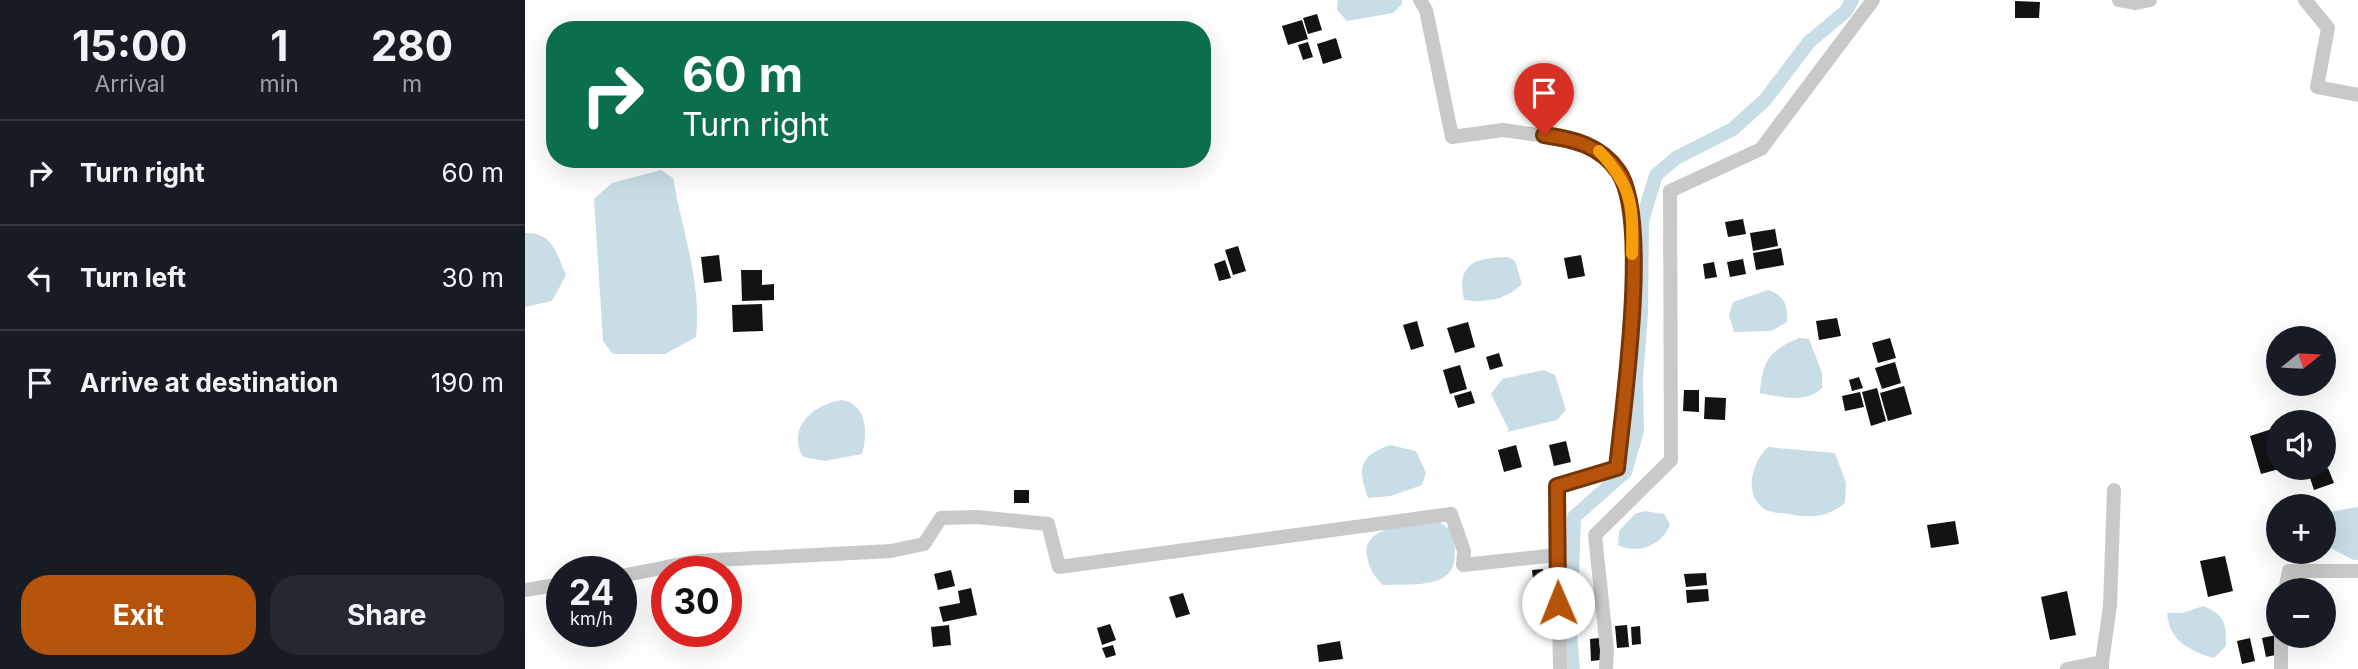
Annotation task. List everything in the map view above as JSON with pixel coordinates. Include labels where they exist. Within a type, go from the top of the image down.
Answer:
[{"type":"street","points":[[1420,0],[1426,10],[1453,137],[1503,130],[1574,139],[1599,151],[1619,172],[1632,208],[1632,331],[1617,468],[1557,486],[1560,669]]},
{"type":"street","points":[[1606,669],[1607,650],[1595,535],[1671,460],[1670,191],[1761,149],[1873,0]]},
{"type":"street","points":[[2119,0],[2136,3],[2150,0]]},
{"type":"street","points":[[2305,0],[2328,28],[2317,87],[2358,95]]},
{"type":"street","points":[[2067,669],[2102,665],[2110,606],[2114,490]]},
{"type":"street","points":[[637,573],[697,561],[891,551],[924,544],[941,518],[977,517],[1048,524],[1059,567],[1451,514],[1464,551],[1463,565],[1557,555]]},
{"type":"street","points":[[2287,578],[2288,571],[2358,571]]},
{"type":"street","points":[[525,590],[546,587]]},
{"type":"street","points":[[2281,648],[2281,669]]},
{"type":"water","points":[[1338,0],[1402,0],[1402,4],[1393,13],[1347,21],[1337,10]]},
{"type":"water","points":[[661,170],[673,178],[690,257],[696,297],[696,337],[665,354],[613,354],[603,341],[594,199],[612,183]]},
{"type":"water","points":[[525,233],[548,240],[566,275],[552,301],[525,307]]},
{"type":"water","points":[[1508,257],[1515,261],[1522,284],[1509,294],[1495,299],[1464,300],[1463,278],[1471,265],[1486,259]]},
{"type":"water","points":[[1768,290],[1784,302],[1787,322],[1771,331],[1734,332],[1729,315],[1733,302]]},
{"type":"water","points":[[1799,338],[1809,339],[1822,373],[1822,388],[1801,398],[1760,393],[1765,365],[1769,358],[1781,347]]},
{"type":"water","points":[[1544,370],[1555,375],[1566,410],[1557,420],[1507,432],[1509,430],[1491,394],[1502,379]]},
{"type":"water","points":[[842,400],[857,407],[864,421],[862,454],[825,461],[803,457],[798,436],[800,427],[822,406]]},
{"type":"water","points":[[1390,445],[1416,451],[1426,473],[1422,485],[1391,496],[1368,498],[1362,479],[1363,464],[1372,454]]},
{"type":"water","points":[[1768,447],[1835,453],[1846,483],[1845,503],[1831,512],[1812,516],[1766,510],[1754,496],[1752,479],[1762,453]]},
{"type":"water","points":[[2358,507],[2358,560],[2336,551],[2336,511]]},
{"type":"water","points":[[1645,511],[1664,514],[1670,524],[1662,538],[1641,548],[1618,545],[1619,531],[1635,514]]},
{"type":"water","points":[[1439,522],[1451,530],[1455,549],[1454,563],[1449,573],[1429,583],[1383,585],[1372,572],[1367,556],[1367,545],[1373,537],[1405,525]]},
{"type":"water","points":[[2203,606],[2220,616],[2225,626],[2226,646],[2214,658],[2182,643],[2176,638],[2169,623],[2167,613],[2183,613]]},
{"type":"building","points":[[2015,1],[2040,2],[2039,18],[2015,18]]},
{"type":"building","points":[[1317,14],[1322,30],[1308,34],[1303,18]]},
{"type":"building","points":[[1302,20],[1308,39],[1288,45],[1282,26]]},
{"type":"building","points":[[1336,38],[1342,58],[1323,64],[1317,44]]},
{"type":"building","points":[[1308,42],[1313,57],[1303,60],[1298,45]]},
{"type":"building","points":[[1743,219],[1746,234],[1728,237],[1725,222]]},
{"type":"building","points":[[1775,229],[1778,246],[1753,251],[1750,233]]},
{"type":"building","points":[[1238,246],[1246,271],[1233,275],[1225,250]]},
{"type":"building","points":[[1781,248],[1784,265],[1756,270],[1753,253]]},
{"type":"building","points":[[719,255],[722,281],[704,283],[701,257]]},
{"type":"building","points":[[1581,255],[1585,276],[1568,279],[1564,258]]},
{"type":"building","points":[[1743,259],[1746,274],[1730,277],[1727,262]]},
{"type":"building","points":[[1225,260],[1231,278],[1219,281],[1214,264]]},
{"type":"building","points":[[1714,262],[1717,277],[1705,279],[1703,264]]},
{"type":"building","points":[[741,270],[762,270],[762,285],[774,284],[774,300],[742,301]]},
{"type":"building","points":[[762,304],[763,331],[733,332],[732,305]]},
{"type":"building","points":[[1837,318],[1841,336],[1819,340],[1816,321]]},
{"type":"building","points":[[1417,321],[1424,346],[1411,350],[1403,325]]},
{"type":"building","points":[[1468,322],[1475,347],[1455,353],[1447,328]]},
{"type":"building","points":[[1890,338],[1896,358],[1878,363],[1872,343]]},
{"type":"building","points":[[1499,353],[1503,366],[1490,370],[1486,357]]},
{"type":"building","points":[[1895,362],[1901,383],[1882,389],[1875,368]]},
{"type":"building","points":[[1460,365],[1467,389],[1450,394],[1443,370]]},
{"type":"building","points":[[1859,377],[1863,388],[1852,391],[1849,380]]},
{"type":"building","points":[[1904,386],[1912,414],[1888,421],[1880,393]]},
{"type":"building","points":[[1877,388],[1886,421],[1871,426],[1862,392]]},
{"type":"building","points":[[1684,390],[1699,390],[1699,412],[1683,411]]},
{"type":"building","points":[[1471,391],[1475,403],[1458,408],[1454,396]]},
{"type":"building","points":[[1860,392],[1864,407],[1845,411],[1842,396]]},
{"type":"building","points":[[1705,397],[1726,398],[1725,420],[1704,419]]},
{"type":"building","points":[[2266,431],[2266,473],[2261,474],[2250,436]]},
{"type":"building","points":[[1566,441],[1571,462],[1554,466],[1549,445]]},
{"type":"building","points":[[1516,445],[1522,467],[1504,472],[1498,450]]},
{"type":"building","points":[[2311,480],[2333,480],[2334,483],[2314,490]]},
{"type":"building","points":[[1014,490],[1029,490],[1029,503],[1014,503]]},
{"type":"building","points":[[1955,521],[1959,544],[1931,548],[1927,525]]},
{"type":"building","points":[[2225,556],[2233,591],[2208,597],[2200,561]]},
{"type":"building","points":[[1543,569],[1547,604],[1536,605],[1532,570]]},
{"type":"building","points":[[951,570],[955,586],[938,590],[934,574]]},
{"type":"building","points":[[1706,573],[1707,585],[1686,587],[1684,574]]},
{"type":"building","points":[[971,588],[977,615],[943,622],[939,607],[960,603],[958,591]]},
{"type":"building","points":[[1708,589],[1709,601],[1687,603],[1686,590]]},
{"type":"building","points":[[2067,591],[2076,635],[2050,640],[2041,597]]},
{"type":"building","points":[[1183,593],[1190,614],[1176,618],[1169,597]]},
{"type":"building","points":[[1110,624],[1116,640],[1102,645],[1097,628]]},
{"type":"building","points":[[949,625],[951,645],[933,647],[931,627]]},
{"type":"building","points":[[1627,625],[1629,647],[1617,648],[1615,626]]},
{"type":"building","points":[[1640,626],[1641,644],[1632,645],[1631,627]]},
{"type":"building","points":[[2266,637],[2266,648],[2279,648],[2280,654],[2266,657],[2262,638]]},
{"type":"building","points":[[1599,638],[1601,660],[1591,661],[1590,639]]},
{"type":"building","points":[[2250,638],[2255,661],[2242,664],[2237,641]]},
{"type":"building","points":[[1340,641],[1343,659],[1319,662],[1317,645]]},
{"type":"building","points":[[1113,645],[1116,655],[1106,658],[1102,648]]},
{"type":"waterway","points":[[1573,669],[1570,633],[1574,517],[1625,472],[1637,431],[1636,380],[1641,313],[1642,221],[1656,175],[1676,158],[1733,129],[1765,100],[1809,42],[1846,11],[1852,0]]},
{"type":"slow traffic","points":[[1599,151],[1619,172],[1632,208],[1632,254]]},
{"type":"route","points":[[1544,135],[1574,139],[1599,151],[1619,172],[1632,208],[1632,331],[1617,468],[1557,486],[1558,603]]}]
